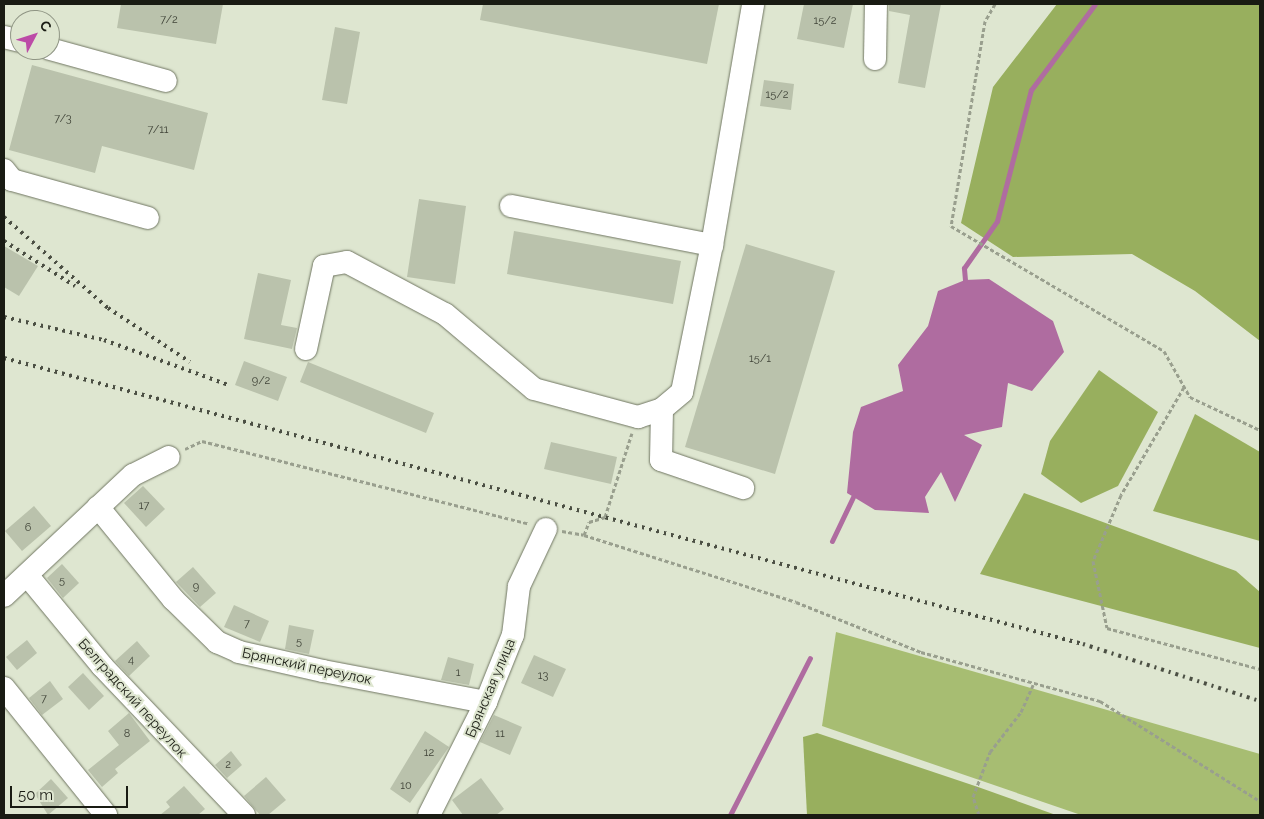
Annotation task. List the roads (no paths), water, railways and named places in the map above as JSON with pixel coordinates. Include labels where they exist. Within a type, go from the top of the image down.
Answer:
[{"type":"street","points":[[306,349],[324,266],[347,262],[445,314],[534,389],[638,417],[662,409],[682,392],[712,245],[753,4]]},
{"type":"street","points":[[875,59],[876,4]]},
{"type":"street","points":[[60,52],[166,81]]},
{"type":"street","points":[[4,170],[12,180],[148,218]]},
{"type":"street","points":[[511,206],[712,245]]},
{"type":"street","points":[[662,409],[661,460],[743,488]]},
{"type":"street","points":[[4,596],[133,475],[169,457]]},
{"type":"street","name":"Брянский переулок","points":[[98,507],[167,592],[217,642],[238,652],[323,671],[486,702]]},
{"type":"street","name":"Брянская улица","points":[[429,815],[486,702],[513,635],[519,586],[546,529]]},
{"type":"street","name":"Белградский переулок","points":[[27,576],[102,666],[244,815]]},
{"type":"street","points":[[4,688],[106,815]]},
{"type":"waterway","points":[[965,280],[964,268],[997,221],[1031,90],[1095,4]]},
{"type":"waterway","points":[[832,541],[853,497]]},
{"type":"waterway","points":[[730,815],[810,658]]},
{"type":"railway","points":[[4,217],[108,308],[190,362]]},
{"type":"railway","points":[[4,241],[75,286]]},
{"type":"railway","points":[[4,317],[104,340],[228,385]]},
{"type":"railway","points":[[4,358],[1083,644],[1260,701]]}]
